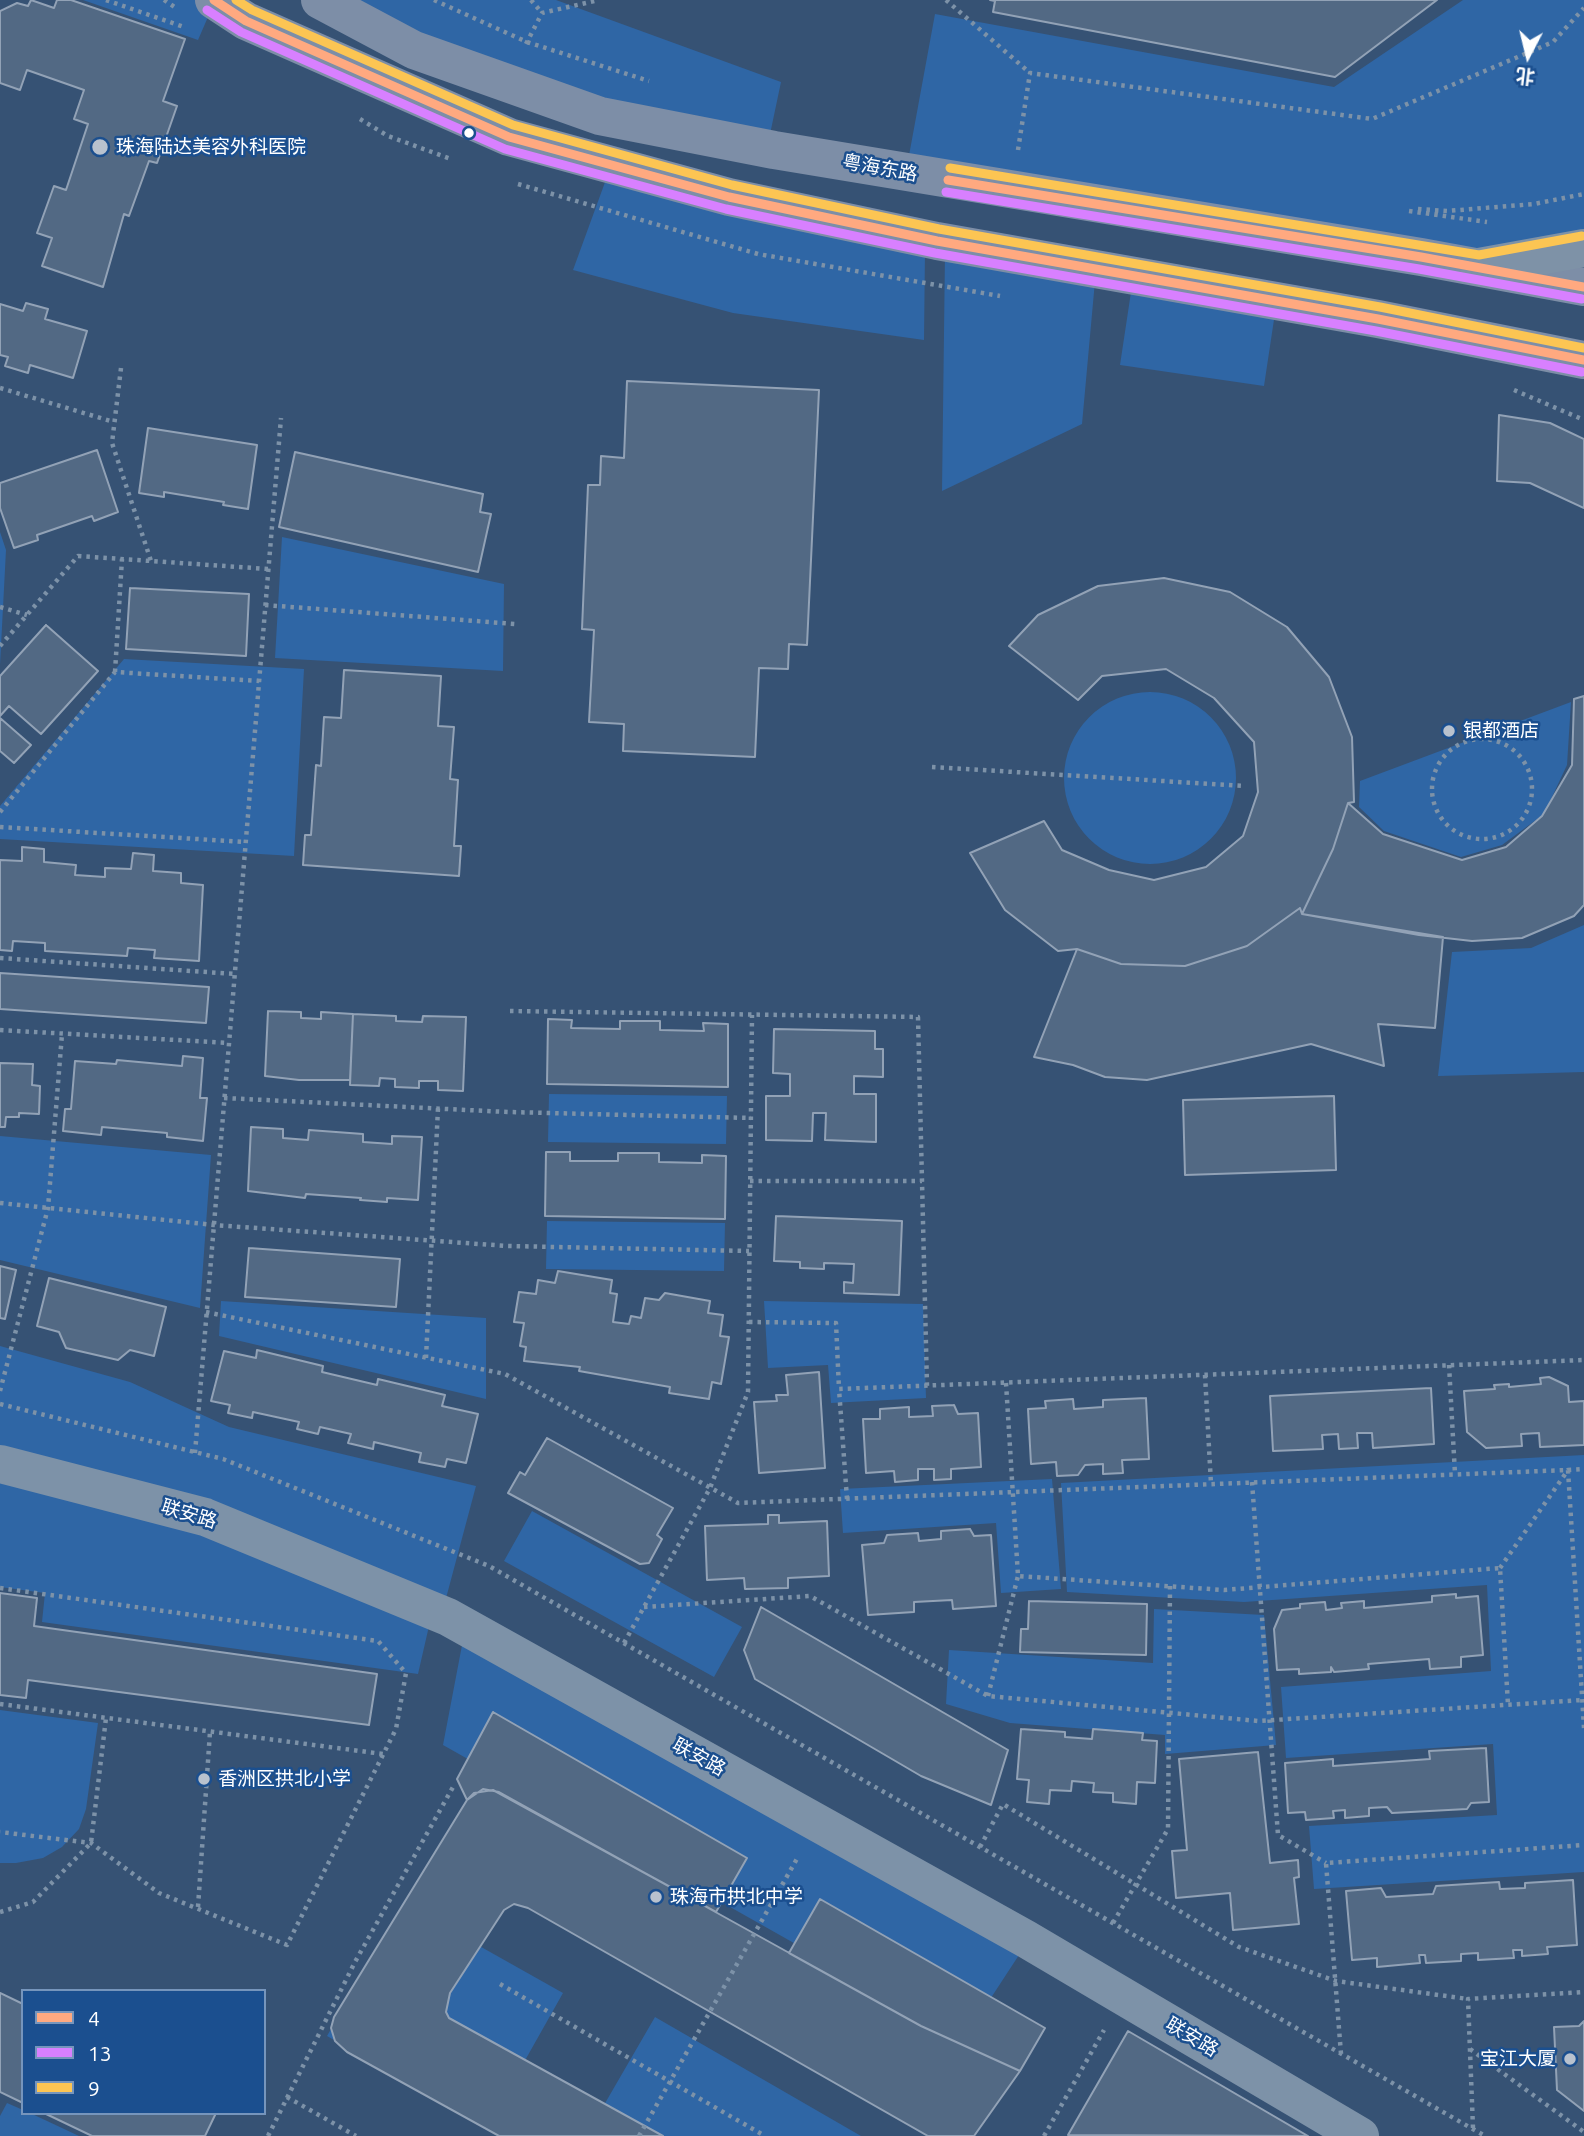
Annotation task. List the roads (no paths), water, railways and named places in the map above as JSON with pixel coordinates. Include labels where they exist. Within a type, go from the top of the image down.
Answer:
[{"type":"highway","points":[[1479,267],[1584,248]]},
{"type":"main road","points":[[214,0],[246,21],[509,137],[729,197],[937,241],[1378,319],[1584,360]]},
{"type":"main road","name":"粤海东路","points":[[320,0],[414,50],[600,116],[774,150],[1479,267],[1584,288]]},
{"type":"main road","points":[[1533,351],[1584,377]]},
{"type":"street","name":"联安路","points":[[0,1464],[205,1517],[448,1617],[1026,1939],[1360,2136]]},
{"type":"place","name":"珠海陆达美容外科医院","points":[[100,147]]},
{"type":"place","name":"银都酒店","points":[[1449,731]]},
{"type":"place","name":"香洲区拱北小学","points":[[204,1779]]},
{"type":"place","name":"珠海市拱北中学","points":[[656,1897]]},
{"type":"place","name":"宝江大厦","points":[[1570,2059]]}]
